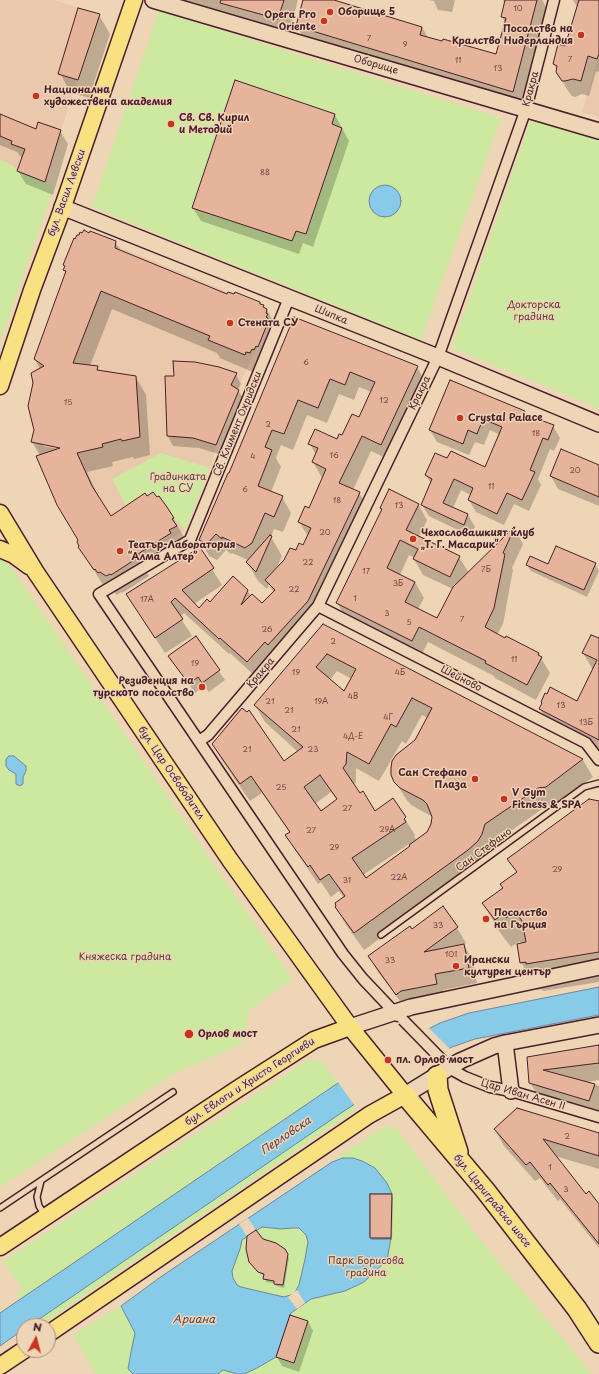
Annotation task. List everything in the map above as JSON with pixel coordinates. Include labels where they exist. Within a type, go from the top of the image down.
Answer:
[{"type":"highway","points":[[443,1068],[438,1090],[460,1161]]},
{"type":"highway","name":"бул. Цариградско шосе","points":[[401,1090],[460,1161],[577,1309],[599,1343]]},
{"type":"highway","name":"бул. Цариградско шосе","points":[[577,1309],[599,1330]]},
{"type":"main road","name":"бул. Васил Левски","points":[[0,386],[32,290],[134,0]]},
{"type":"main road","name":"бул. Цар Освободител","points":[[0,513],[35,571],[230,860],[350,1027],[401,1090]]},
{"type":"main road","points":[[0,549],[14,555],[35,571]]},
{"type":"main road","name":"бул. Евлоги и Христо Георгиеви","points":[[0,1247],[314,1040],[350,1027]]},
{"type":"main road","points":[[56,1329],[370,1115],[401,1090]]},
{"type":"main road","points":[[0,1366],[16,1355]]},
{"type":"street","name":"Оборище","points":[[153,0],[599,131]]},
{"type":"street","name":"Кракра","points":[[200,741],[208,735],[318,606],[438,357],[526,109],[554,0]]},
{"type":"street","name":"Шипка","points":[[62,208],[438,357],[599,424]]},
{"type":"street","name":"Св. Климент Охридски","points":[[200,741],[99,594],[190,540],[289,298]]},
{"type":"street","name":"Шейново","points":[[318,606],[586,743],[599,760]]},
{"type":"street","points":[[200,741],[343,954],[363,980],[399,1016]]},
{"type":"street","name":"бул. Евлоги и Христо Георгиеви","points":[[350,1027],[399,1016],[479,992],[599,967]]},
{"type":"street","name":"Цар Иван Асен II","points":[[399,1016],[443,1068],[490,1087],[599,1117]]},
{"type":"street","points":[[401,1090],[443,1068],[505,1043],[599,1025]]},
{"type":"street","points":[[505,1043],[511,1092]]},
{"type":"lane","name":"Сан Стефано","points":[[381,935],[584,787],[599,783]]},
{"type":"lane","points":[[0,1208],[173,1092]]},
{"type":"lane","points":[[41,1181],[37,1197],[46,1216]]},
{"type":"shaded area","name":"Национална художествена академия","points":[[0,0],[53,0],[100,14],[45,182],[17,171],[12,165],[0,160]]},
{"type":"shaded area","points":[[599,54],[599,117],[582,112]]},
{"type":"shaded area","points":[[84,230],[116,241],[115,245],[228,292],[234,294],[235,292],[260,302],[260,304],[264,305],[263,307],[267,309],[266,313],[268,314],[266,317],[268,318],[268,322],[238,389],[216,445],[213,460],[185,530],[111,575],[109,574],[106,576],[95,569],[94,570],[78,547],[78,540],[57,505],[36,456],[40,455],[36,443],[31,442],[34,430],[28,406],[33,383],[31,373],[35,371],[36,361],[34,359],[66,272],[63,270],[65,266],[63,265],[74,238],[75,239],[80,232],[82,233]]},
{"type":"green space","points":[[159,11],[501,118],[421,340],[92,207]]},
{"type":"green space","name":"Докторска градина","points":[[531,119],[599,139],[599,408],[452,348]]},
{"type":"green space","points":[[0,160],[12,165],[15,169],[54,187],[0,341]]},
{"type":"green space","name":"Градинката на СУ","points":[[161,453],[210,468],[185,530],[174,518],[159,496],[157,497],[153,492],[147,496],[145,493],[126,506],[112,479]]},
{"type":"green space","name":"Княжеска градина","points":[[0,558],[11,567],[292,979],[249,1010],[244,1041],[226,1051],[173,1074],[0,1187]]},
{"type":"green space","points":[[310,1060],[321,1060],[357,1109],[52,1318],[34,1318],[17,1294],[23,1289],[3,1261],[303,1063]]},
{"type":"green space","name":"Парк Борисова градина","points":[[386,1127],[397,1129],[482,1242],[592,1374],[96,1374],[73,1335],[121,1306],[162,1276],[379,1130]]},
{"type":"water","points":[[382,185],[388,185],[397,189],[401,201],[397,213],[388,217],[382,217],[373,213],[369,204],[369,198],[373,189]]},
{"type":"water","points":[[9,756],[14,756],[26,766],[23,784],[20,786],[16,784],[16,774],[9,770],[6,766],[6,759]]},
{"type":"water","name":"Перловска","points":[[599,987],[599,1015],[475,1039],[452,1047],[412,1068],[347,1109],[41,1318],[16,1318],[16,1335],[0,1346],[0,1313],[332,1087],[395,1046],[440,1023],[469,1013]]},
{"type":"water","name":"Ариана","points":[[343,1158],[353,1158],[362,1161],[375,1168],[387,1183],[392,1194],[370,1194],[370,1237],[391,1238],[387,1260],[364,1282],[345,1291],[311,1299],[291,1313],[276,1357],[244,1374],[237,1374],[223,1370],[218,1374],[133,1374],[128,1369],[135,1333],[121,1306],[162,1276],[332,1162]],"holes":[[[262,1227],[281,1229],[299,1228],[306,1235],[308,1242],[299,1285],[294,1294],[284,1297],[237,1285],[233,1278],[232,1271],[242,1240]]]},
{"type":"pier","points":[[428,1027],[451,1050],[413,1070],[355,1106],[337,1081],[394,1044]]},
{"type":"pier","points":[[248,1218],[256,1230],[247,1236],[239,1224]]},
{"type":"pier","points":[[297,1290],[305,1303],[297,1309],[288,1297]]},
{"type":"building","points":[[221,0],[284,0],[278,19],[220,3]]},
{"type":"building","points":[[303,0],[334,0],[422,27],[420,35],[442,41],[443,39],[496,54],[506,18],[501,17],[505,0],[537,0],[513,92],[296,26]]},
{"type":"building","points":[[579,0],[599,0],[599,54],[597,59],[588,56],[581,81],[573,79],[562,81],[556,72],[557,66],[553,64],[558,44],[565,46]]},
{"type":"building","points":[[78,8],[100,14],[78,80],[58,74]]},
{"type":"building","points":[[235,80],[335,114],[332,124],[342,128],[306,234],[296,231],[292,241],[192,208]]},
{"type":"building","points":[[0,114],[36,129],[38,122],[61,130],[45,182],[17,171],[25,149],[11,144],[12,141],[0,136]]},
{"type":"building","points":[[84,230],[89,233],[90,231],[116,241],[115,248],[227,294],[228,292],[234,294],[235,292],[260,302],[260,304],[264,305],[263,307],[267,309],[266,313],[268,314],[266,321],[268,322],[258,347],[256,346],[254,350],[252,349],[250,353],[246,352],[245,355],[208,340],[210,336],[101,291],[73,363],[98,366],[97,370],[136,376],[140,437],[122,441],[121,439],[102,444],[103,447],[77,453],[92,486],[111,516],[145,493],[147,496],[153,492],[157,497],[159,496],[167,507],[177,526],[169,530],[171,533],[138,554],[139,557],[111,575],[106,576],[100,572],[98,573],[95,569],[94,570],[78,547],[78,540],[57,505],[36,456],[60,448],[31,442],[34,430],[28,406],[33,383],[31,373],[44,366],[34,359],[66,271],[63,270],[65,266],[63,265],[74,238],[75,239],[80,232],[82,233]]},
{"type":"building","points":[[294,317],[418,366],[381,445],[362,436],[339,483],[360,492],[358,497],[308,601],[268,645],[265,642],[247,662],[220,638],[219,639],[175,598],[171,602],[183,619],[155,638],[126,594],[194,551],[197,543],[214,568],[182,590],[199,608],[207,599],[210,602],[233,576],[248,590],[241,605],[252,594],[262,603],[275,590],[265,580],[284,560],[290,548],[296,550],[299,543],[303,545],[311,528],[298,522],[305,506],[309,508],[326,469],[312,462],[318,448],[308,444],[315,429],[337,439],[339,434],[342,435],[352,414],[359,417],[375,382],[350,372],[345,385],[330,379],[318,408],[298,400],[284,434],[272,430],[265,447],[272,450],[258,486],[283,496],[274,517],[265,513],[252,543],[245,548],[222,537],[222,539],[216,534],[207,544],[199,540],[229,473]]},
{"type":"building","points":[[173,361],[195,362],[219,367],[237,373],[231,385],[239,390],[216,445],[193,438],[167,436],[165,376],[174,376]]},
{"type":"building","points":[[450,380],[525,411],[524,414],[554,425],[548,440],[543,438],[530,470],[535,472],[522,500],[507,493],[497,514],[468,500],[473,488],[454,479],[443,503],[468,514],[464,525],[421,505],[432,479],[425,475],[435,453],[447,458],[451,451],[485,467],[502,427],[483,419],[477,434],[468,430],[463,444],[429,430]]},
{"type":"building","points":[[561,449],[599,465],[599,497],[550,476]]},
{"type":"building","points":[[389,489],[419,504],[406,530],[460,556],[450,577],[413,559],[418,549],[400,540],[387,568],[415,582],[405,602],[437,618],[453,587],[515,527],[503,553],[505,554],[494,608],[485,627],[505,638],[506,636],[539,653],[538,655],[542,657],[527,685],[485,663],[486,661],[419,627],[412,641],[336,603],[382,509],[380,508]]},
{"type":"building","points":[[270,535],[272,536],[256,572],[246,562]]},
{"type":"building","points":[[556,546],[596,563],[584,590],[526,565],[530,556],[548,564]]},
{"type":"building","points":[[323,624],[583,759],[546,787],[538,788],[485,824],[478,841],[468,850],[354,933],[335,907],[335,903],[345,896],[329,874],[320,880],[310,865],[308,867],[285,835],[290,832],[251,776],[240,784],[212,744],[242,708],[247,712],[249,710],[284,761],[303,747],[254,705]],"holes":[[[327,654],[356,669],[344,691],[316,667]],[[412,698],[432,708],[415,740],[396,755],[392,761],[391,768],[391,775],[394,782],[400,788],[423,800],[427,804],[432,817],[431,824],[427,832],[366,878],[352,858],[406,822],[404,819],[406,817],[393,798],[375,811],[363,791],[360,793],[343,768],[346,764],[347,752],[369,764],[391,724],[396,727]],[[320,775],[337,799],[321,811],[304,787]]]},
{"type":"building","points":[[591,635],[599,638],[599,740],[539,709],[545,693],[547,694],[550,687],[577,701],[597,660],[582,653]]},
{"type":"building","points":[[196,636],[220,670],[202,683],[198,677],[189,684],[168,656]]},
{"type":"building","points":[[589,799],[599,801],[599,952],[526,964],[526,962],[520,963],[517,944],[526,942],[522,921],[515,911],[506,918],[503,914],[495,920],[482,903],[503,888],[500,884],[517,872],[507,859]]},
{"type":"building","points":[[443,906],[458,927],[424,952],[464,944],[469,968],[435,974],[437,984],[401,991],[396,995],[368,956],[410,926],[412,929]]},
{"type":"building","points":[[599,1045],[599,1063],[543,1070],[595,1084],[589,1101],[529,1083],[527,1057]]},
{"type":"building","points":[[517,1108],[599,1133],[599,1156],[543,1139],[586,1194],[589,1191],[599,1204],[599,1244],[550,1183],[548,1185],[530,1162],[526,1165],[494,1129]]},
{"type":"building","points":[[370,1194],[392,1194],[391,1238],[370,1238]]},
{"type":"building","points":[[256,1230],[263,1239],[276,1243],[285,1249],[288,1254],[283,1285],[274,1284],[274,1281],[263,1279],[264,1274],[258,1272],[249,1262],[246,1249],[247,1236]]},
{"type":"building","points":[[290,1315],[308,1321],[294,1363],[276,1357]]},
{"type":"place","name":"Оборище 5","points":[[330,12]]},
{"type":"place","name":"Opera Pro Oriente","points":[[324,21]]},
{"type":"place","name":"Посолство на Кралство Нидерландия","points":[[581,35]]},
{"type":"place","name":"Национална художествена академия","points":[[36,96]]},
{"type":"place","name":"Св. Св. Кирил и Методий","points":[[171,124]]},
{"type":"place","name":"Стената СУ","points":[[230,323]]},
{"type":"place","name":"Crystal Palace","points":[[460,418]]},
{"type":"place","name":"Чехословашкият клуб „Т. Г. Масарик”","points":[[413,539]]},
{"type":"place","name":"Театър-Лаборатория “Алма Алтер”","points":[[120,551]]},
{"type":"place","name":"Резиденция на турското посолство","points":[[202,687]]},
{"type":"place","name":"Сан Стефано Плаза","points":[[475,779]]},
{"type":"place","name":"V Gym Fitness & SPA","points":[[504,799]]},
{"type":"place","name":"Посолство на Гърция","points":[[486,919]]},
{"type":"place","name":"Ирански културен център","points":[[456,966]]},
{"type":"place","name":"Орлов мост","points":[[189,1034]]},
{"type":"place","name":"пл. Орлов мост","points":[[388,1060]]}]
